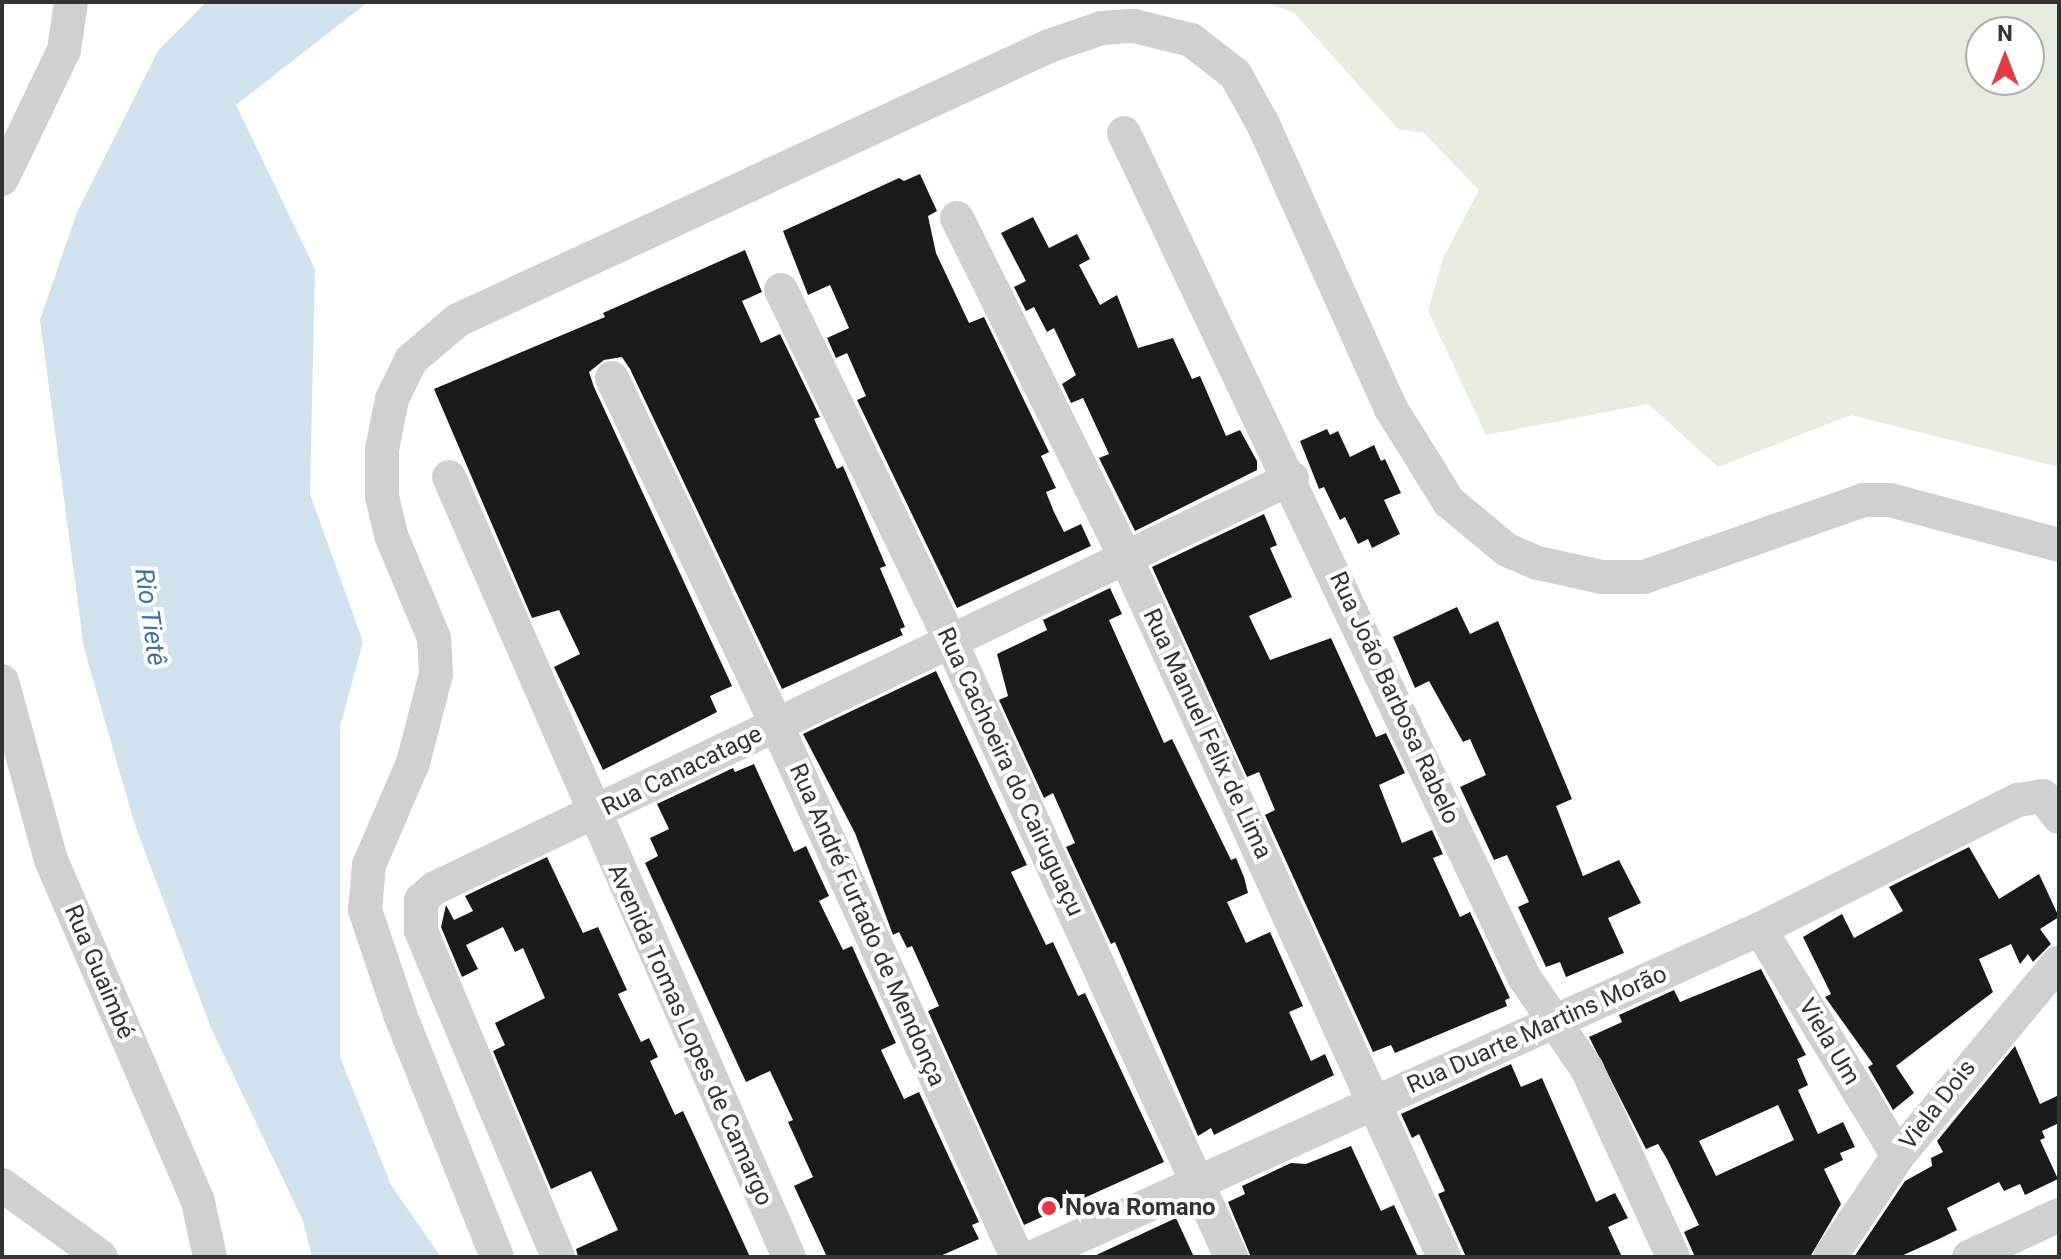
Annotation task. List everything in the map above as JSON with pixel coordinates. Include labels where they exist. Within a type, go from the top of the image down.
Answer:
[{"type":"street","points":[[2,179],[64,50],[71,2]]},
{"type":"street","points":[[497,1257],[400,1014],[365,910],[369,865],[413,763],[436,674],[434,638],[391,535],[382,497],[382,450],[392,399],[411,360],[458,320],[1020,59],[1102,28],[1134,26],[1191,40],[1235,74],[1275,150],[1390,407],[1449,502],[1507,550],[1538,563],[1602,577],[1644,577],[1864,500],[1890,500],[2059,545]]},
{"type":"street","name":"Rua João Barbosa Rabelo","points":[[1124,133],[1292,478],[1524,977],[1587,1069],[1673,1257]]},
{"type":"street","name":"Rua Manuel Felix de Lima","points":[[957,218],[1126,558],[1444,1257]]},
{"type":"street","name":"Rua Cachoeira do Cairuguaçu","points":[[781,290],[952,644],[1231,1257]]},
{"type":"street","name":"Rua André Furtado de Mendonça","points":[[612,378],[777,726],[1017,1257]]},
{"type":"street","name":"Avenida Tomas Lopes de Camargo","points":[[449,477],[592,814],[789,1257]]},
{"type":"street","name":"Rua Canacatage","points":[[558,1257],[421,931],[420,908],[435,888],[952,644],[1292,478]]},
{"type":"street","name":"Rua Guaimbé","points":[[2,681],[51,860],[198,1202],[210,1257]]},
{"type":"street","name":"Rua Duarte Martins Morão","points":[[1033,1257],[1760,929],[2048,806]]},
{"type":"street","name":"Viela Um","points":[[1760,929],[1898,1156]]},
{"type":"street","name":"Viela Dois","points":[[1830,1257],[1898,1156],[2059,962]]},
{"type":"street","points":[[2,1185],[101,1257]]},
{"type":"street","points":[[1969,1257],[2059,1215]]},
{"type":"shaded area","points":[[1267,2],[2059,2],[2059,467],[1851,415],[1718,467],[1648,404],[1486,435],[1428,311],[1443,258],[1479,190],[1424,133],[1398,129],[1294,13]]},
{"type":"water","name":"Rio Tietê","points":[[206,2],[368,2],[236,105],[315,269],[310,494],[363,642],[340,727],[340,1057],[391,1185],[441,1257],[312,1257],[303,1221],[211,1028],[134,822],[84,648],[40,320],[77,212],[158,51]]},
{"type":"building","points":[[920,174],[937,211],[928,216],[936,253],[969,323],[984,317],[1049,452],[1041,456],[1056,488],[1046,492],[1054,512],[1064,532],[1081,524],[1091,546],[957,608],[857,400],[866,396],[847,353],[836,358],[827,338],[849,328],[830,285],[808,295],[783,231],[899,178],[904,181]]},
{"type":"building","points":[[1033,217],[1049,248],[1077,234],[1090,259],[1079,265],[1100,305],[1117,295],[1138,348],[1173,338],[1192,379],[1200,376],[1226,436],[1240,430],[1257,461],[1257,470],[1135,531],[1099,458],[1109,454],[1083,398],[1071,403],[1062,384],[1076,375],[1054,328],[1047,332],[1034,307],[1026,311],[1014,287],[1026,281],[1001,233]]},
{"type":"building","points":[[745,250],[762,292],[742,301],[761,343],[780,334],[820,417],[814,419],[837,469],[843,466],[886,566],[880,568],[905,627],[900,629],[903,635],[782,689],[630,369],[622,357],[604,360],[589,372],[594,387],[732,686],[710,696],[717,712],[603,770],[554,667],[580,654],[559,610],[532,618],[434,389],[605,317],[603,313]]},
{"type":"building","points":[[1327,429],[1330,435],[1338,431],[1350,457],[1374,445],[1381,461],[1385,459],[1401,493],[1384,500],[1400,534],[1372,548],[1368,539],[1358,544],[1345,517],[1340,520],[1324,487],[1319,489],[1300,441]]},
{"type":"building","points":[[1264,514],[1277,545],[1270,548],[1292,597],[1249,616],[1270,660],[1331,638],[1376,737],[1386,733],[1405,773],[1379,785],[1402,843],[1432,830],[1443,854],[1433,858],[1460,917],[1470,912],[1510,998],[1505,1000],[1507,1006],[1395,1053],[1391,1045],[1373,1052],[1265,815],[1275,810],[1259,772],[1247,777],[1152,567]]},
{"type":"building","points":[[1110,588],[1122,614],[1109,620],[1164,743],[1172,739],[1231,860],[1236,858],[1244,877],[1248,893],[1227,902],[1246,943],[1270,932],[1303,1006],[1289,1012],[1311,1061],[1325,1054],[1334,1075],[1214,1135],[1211,1128],[1198,1136],[1115,942],[1111,944],[1066,847],[1075,843],[1053,793],[1044,798],[999,700],[1008,696],[997,654],[1047,630],[1043,620]]},
{"type":"building","points":[[1457,607],[1470,634],[1498,621],[1572,799],[1556,806],[1583,876],[1619,860],[1641,903],[1608,918],[1624,953],[1566,977],[1560,962],[1546,967],[1518,907],[1529,902],[1507,855],[1494,860],[1460,787],[1486,775],[1470,739],[1463,742],[1429,681],[1415,688],[1393,637]]},
{"type":"building","points":[[936,671],[1027,865],[1011,872],[1046,945],[1053,942],[1078,996],[1085,993],[1164,1162],[1024,1225],[928,1011],[939,1006],[912,946],[907,948],[899,932],[893,935],[855,833],[803,734]]},
{"type":"building","points":[[754,764],[794,852],[806,846],[829,896],[819,901],[843,950],[852,946],[896,1043],[881,1050],[904,1099],[919,1092],[979,1222],[972,1225],[979,1239],[938,1257],[827,1257],[794,1186],[813,1177],[788,1122],[793,1120],[770,1071],[746,1082],[645,863],[658,856],[650,838],[669,829],[657,804],[733,768],[735,772]]},
{"type":"building","points":[[1969,847],[1999,899],[2039,874],[2059,917],[2040,929],[2051,944],[2033,962],[2028,954],[2020,964],[2011,944],[1979,959],[1993,992],[1896,1066],[1914,1093],[1893,1110],[1868,1067],[1873,1064],[1825,997],[1831,994],[1803,937],[1842,914],[1854,938],[1903,911],[1889,887]]},
{"type":"building","points":[[547,857],[583,933],[598,927],[627,990],[618,994],[641,1042],[649,1038],[658,1057],[650,1061],[675,1115],[683,1111],[750,1257],[578,1257],[576,1249],[618,1230],[591,1171],[551,1189],[493,1051],[505,1045],[495,1023],[545,998],[523,948],[515,952],[503,927],[466,945],[478,969],[462,977],[441,927],[446,905],[454,920],[473,911],[465,896]]},
{"type":"building","points":[[1761,969],[1806,1055],[1797,1059],[1808,1085],[1798,1090],[1818,1134],[1843,1122],[1855,1147],[1840,1153],[1843,1160],[1824,1169],[1841,1204],[1810,1257],[1695,1257],[1684,1232],[1699,1225],[1658,1144],[1646,1149],[1589,1037],[1622,1022],[1619,1015],[1674,990],[1680,1002]],"holes":[[[1778,1105],[1794,1140],[1716,1176],[1699,1141]]]},
{"type":"building","points":[[2015,1046],[2040,1104],[2059,1095],[2059,1123],[2042,1131],[2045,1138],[2040,1140],[2058,1179],[2025,1195],[2020,1184],[2004,1191],[1999,1182],[1947,1208],[1957,1230],[1899,1257],[1854,1257],[1905,1181],[1932,1166],[1931,1158],[1943,1152],[1937,1141]]},
{"type":"building","points":[[1511,1064],[1521,1087],[1542,1078],[1596,1202],[1615,1193],[1628,1218],[1608,1227],[1622,1257],[1466,1257],[1438,1194],[1445,1191],[1419,1134],[1412,1138],[1401,1114]]},
{"type":"building","points":[[1351,1146],[1381,1211],[1394,1205],[1418,1257],[1251,1257],[1228,1202],[1245,1194],[1242,1186],[1291,1163],[1306,1164]]},
{"type":"building","points":[[1176,1218],[1194,1257],[1092,1257]]},
{"type":"place","name":"Nova Romano","points":[[1049,1208]]}]
